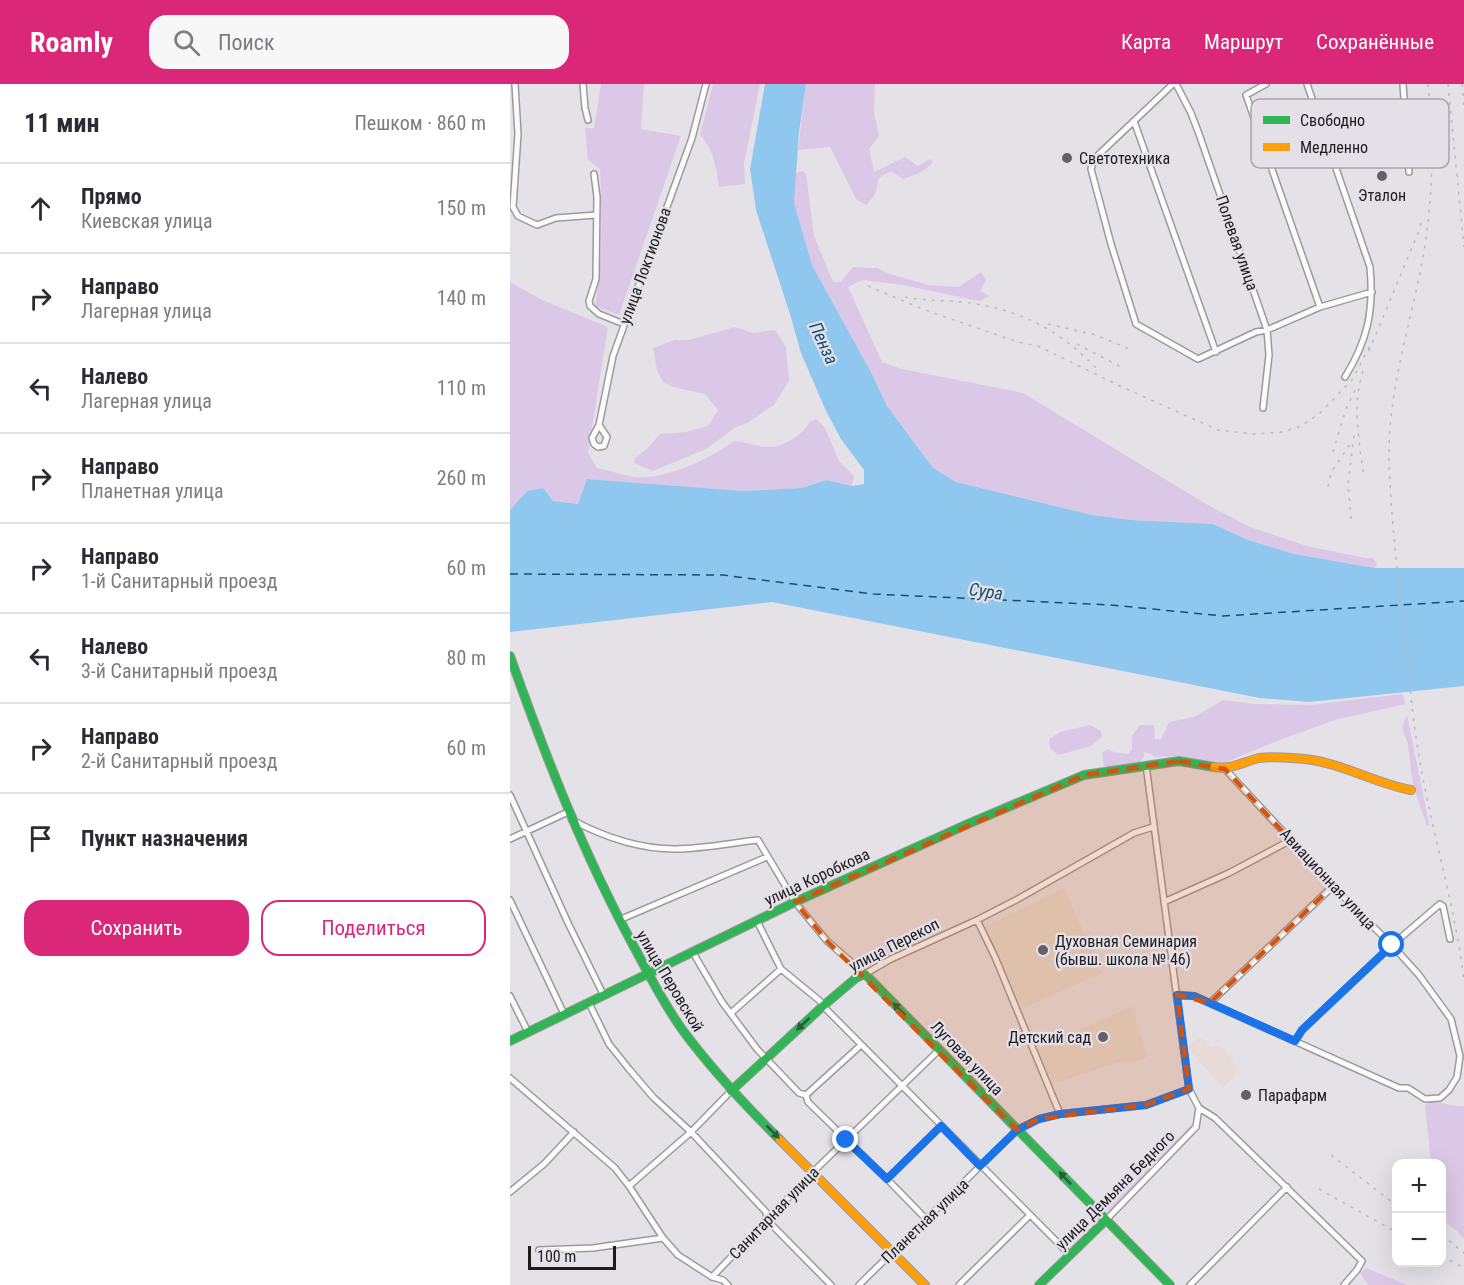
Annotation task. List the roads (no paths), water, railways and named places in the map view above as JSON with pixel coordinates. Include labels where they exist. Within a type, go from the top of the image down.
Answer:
[{"type":"main road","name":"улица Перовской","points":[[510,656],[542,747],[570,816],[619,920],[648,975],[682,1031],[731,1091],[925,1285]]},
{"type":"main road","points":[[1225,769],[1260,758],[1303,759],[1328,762],[1390,786],[1410,789]]},
{"type":"main road","name":"улица Коробкова","points":[[510,1041],[795,902],[1059,784],[1084,775],[1179,761],[1225,769]]},
{"type":"main road","name":"улица Перекоп","points":[[731,1091],[822,1006],[856,978],[865,974]]},
{"type":"main road","name":"Луговая улица","points":[[865,974],[1170,1285]]},
{"type":"main road","name":"улица Демьяна Бедного","points":[[1039,1285],[1106,1220]]},
{"type":"street","points":[[516,84],[518,134],[513,207],[518,216],[537,225],[556,218],[596,214]]},
{"type":"street","points":[[583,84],[588,120]]},
{"type":"street","name":"улица Локтионова","points":[[599,425],[607,437],[604,446],[598,447],[592,438],[599,425],[613,356],[692,138],[706,84]]},
{"type":"street","points":[[1174,84],[1094,159],[1091,169],[1136,324],[1198,359],[1320,307],[1372,292]]},
{"type":"street","name":"Полевая улица","points":[[1174,84],[1191,113],[1199,134],[1267,330],[1269,355],[1263,408]]},
{"type":"street","points":[[1251,109],[1246,95],[1266,84]]},
{"type":"street","points":[[1308,84],[1313,99]]},
{"type":"street","points":[[1403,84],[1404,99]]},
{"type":"street","points":[[1134,121],[1216,352]]},
{"type":"street","points":[[1271,168],[1320,307]]},
{"type":"street","points":[[1336,168],[1367,258],[1372,292],[1367,331],[1359,354],[1345,377]]},
{"type":"street","points":[[1409,168],[1409,172]]},
{"type":"street","points":[[594,174],[596,279],[589,301],[590,306],[599,314],[624,324]]},
{"type":"street","points":[[1146,765],[1189,1089],[1199,1108],[1215,1118],[1362,1261],[1344,1285]]},
{"type":"street","name":"Авиационная улица","points":[[1225,769],[1419,975],[1451,1019],[1460,1056],[1456,1077],[1449,1090],[1440,1098],[1425,1099],[1408,1088],[1399,1088],[1295,1041]]},
{"type":"street","points":[[510,795],[604,996]]},
{"type":"street","points":[[510,838],[570,816]]},
{"type":"street","name":"Луговая улица","points":[[570,816],[619,841],[653,847],[675,849],[758,840],[795,902],[827,940],[865,974]]},
{"type":"street","name":"улица Перекоп","points":[[865,974],[888,960],[977,920],[1074,868],[1124,838],[1153,827]]},
{"type":"street","points":[[1164,902],[1229,873],[1291,840]]},
{"type":"street","points":[[619,920],[767,857]]},
{"type":"street","points":[[1210,1003],[1333,886]]},
{"type":"street","points":[[510,900],[564,1014]]},
{"type":"street","points":[[1177,995],[1194,996],[1295,1041],[1302,1030],[1392,945],[1440,904],[1443,906],[1450,939]]},
{"type":"street","points":[[977,920],[995,957],[1060,1114]]},
{"type":"street","points":[[757,921],[781,969],[820,1001],[822,1006],[1070,1255]]},
{"type":"street","points":[[692,951],[722,1002],[766,1059],[799,1093],[806,1095]]},
{"type":"street","points":[[731,1013],[781,969]]},
{"type":"street","points":[[510,996],[528,1032]]},
{"type":"street","points":[[589,1003],[609,1044],[622,1061],[653,1097],[691,1132],[766,1212],[767,1220],[831,1285]]},
{"type":"street","points":[[806,1095],[861,1045]]},
{"type":"street","name":"Санитарная улица","points":[[712,1278],[813,1172],[939,1050]]},
{"type":"street","points":[[510,1078],[615,1168],[663,1238],[678,1255],[712,1278],[723,1280],[728,1285]]},
{"type":"street","name":"Планетная улица","points":[[859,1285],[1017,1130],[1039,1119],[1060,1114],[1146,1105],[1189,1089]]},
{"type":"street","name":"улица Перекоп","points":[[629,1186],[691,1132],[731,1091]]},
{"type":"street","points":[[806,1095],[808,1102],[926,1220]]},
{"type":"street","name":"улица Демьяна Бедного","points":[[1106,1220],[1196,1127],[1199,1108]]},
{"type":"street","points":[[887,1179],[941,1126]]},
{"type":"street","points":[[510,1192],[544,1164],[574,1132]]},
{"type":"street","points":[[1190,1285],[1287,1187]]},
{"type":"street","points":[[959,1285],[1030,1215]]},
{"type":"street","points":[[539,1250],[593,1248],[663,1238]]},
{"type":"street","points":[[710,1285],[712,1278]]},
{"type":"water","points":[[765,84],[806,84],[799,132],[794,203],[812,265],[887,406],[933,468],[956,482],[1092,515],[1131,520],[1213,524],[1248,540],[1294,554],[1375,568],[1464,568],[1464,686],[1309,702],[1260,698],[772,602],[510,632],[510,510],[527,491],[543,488],[553,501],[578,504],[587,479],[744,491],[802,488],[826,480],[852,486],[864,484],[864,470],[841,439],[801,353],[756,210],[750,169]]},
{"type":"railway","points":[[1428,84],[1429,99]]},
{"type":"railway","points":[[1448,84],[1464,247]]},
{"type":"railway","points":[[1462,84],[1464,105]]},
{"type":"railway","points":[[1432,168],[1424,252],[1397,378],[1389,454],[1396,560],[1418,750],[1456,928],[1464,982]]},
{"type":"railway","points":[[1369,351],[1422,220]]},
{"type":"railway","points":[[868,286],[925,310],[1018,342],[1038,346],[1218,430],[1254,434],[1283,432],[1301,426],[1319,414],[1352,380],[1371,344]]},
{"type":"railway","points":[[905,297],[983,305],[1021,316],[1054,333],[1100,372]]},
{"type":"railway","points":[[1048,324],[1096,335],[1129,349]]},
{"type":"railway","points":[[1077,344],[1125,369]]},
{"type":"railway","points":[[1363,371],[1357,408],[1363,472]]},
{"type":"railway","points":[[1333,452],[1346,409],[1355,390]]},
{"type":"railway","points":[[1351,519],[1348,484],[1354,435]]},
{"type":"railway","points":[[1328,487],[1331,473],[1350,444]]},
{"type":"railway","points":[[1331,1155],[1392,1202]]},
{"type":"railway","points":[[1319,1189],[1392,1230]]},
{"type":"railway","points":[[1446,1238],[1464,1253]]},
{"type":"railway","points":[[1446,1258],[1464,1268]]},
{"type":"place","name":"Светотехника","points":[[1067,158]]},
{"type":"place","name":"Эталон","points":[[1382,176]]},
{"type":"place","name":"Духовная Семинария (бывш. школа № 46)","points":[[1043,950]]},
{"type":"place","name":"Детский сад","points":[[1103,1037]]},
{"type":"place","name":"Парафарм","points":[[1246,1095]]},
{"type":"water label","name":"Пенза","points":[[824,343]]},
{"type":"water label","name":"Сура","points":[[986,591]]}]
